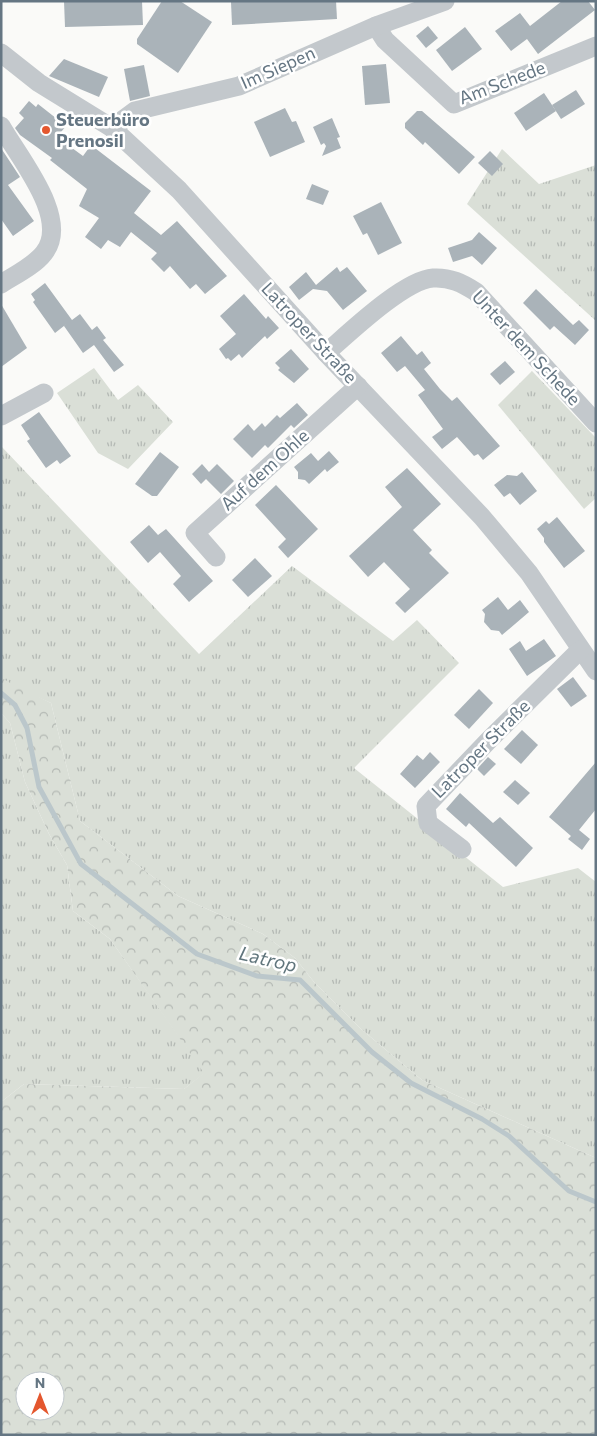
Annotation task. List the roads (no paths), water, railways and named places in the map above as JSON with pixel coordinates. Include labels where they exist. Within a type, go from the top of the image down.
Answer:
[{"type":"street","name":"Im Siepen","points":[[112,128],[135,111],[239,86],[376,26],[445,1]]},
{"type":"street","name":"Am Schede","points":[[376,26],[385,40],[454,104],[596,46]]},
{"type":"street","name":"Latroper Straße","points":[[1,53],[39,83],[112,128],[179,190],[326,353],[482,517],[529,573],[596,671]]},
{"type":"street","points":[[1,126],[46,201],[53,228],[51,241],[41,256],[1,284]]},
{"type":"street","name":"Unter dem Schede","points":[[326,353],[405,288],[431,278],[449,279],[462,283],[476,292],[596,423]]},
{"type":"street","name":"Auf dem Ohle","points":[[216,557],[195,533],[358,386]]},
{"type":"street","points":[[1,416],[44,393]]},
{"type":"street","name":"Latroper Straße","points":[[462,849],[428,823],[426,806],[488,741],[580,650]]},
{"type":"waterway","name":"Latrop","points":[[1,693],[15,705],[27,728],[39,787],[81,864],[197,954],[257,976],[300,980],[372,1052],[411,1083],[482,1119],[509,1136],[569,1191],[596,1202]]},
{"type":"place","name":"Steuerbüro Prenosil","points":[[46,130]]}]
